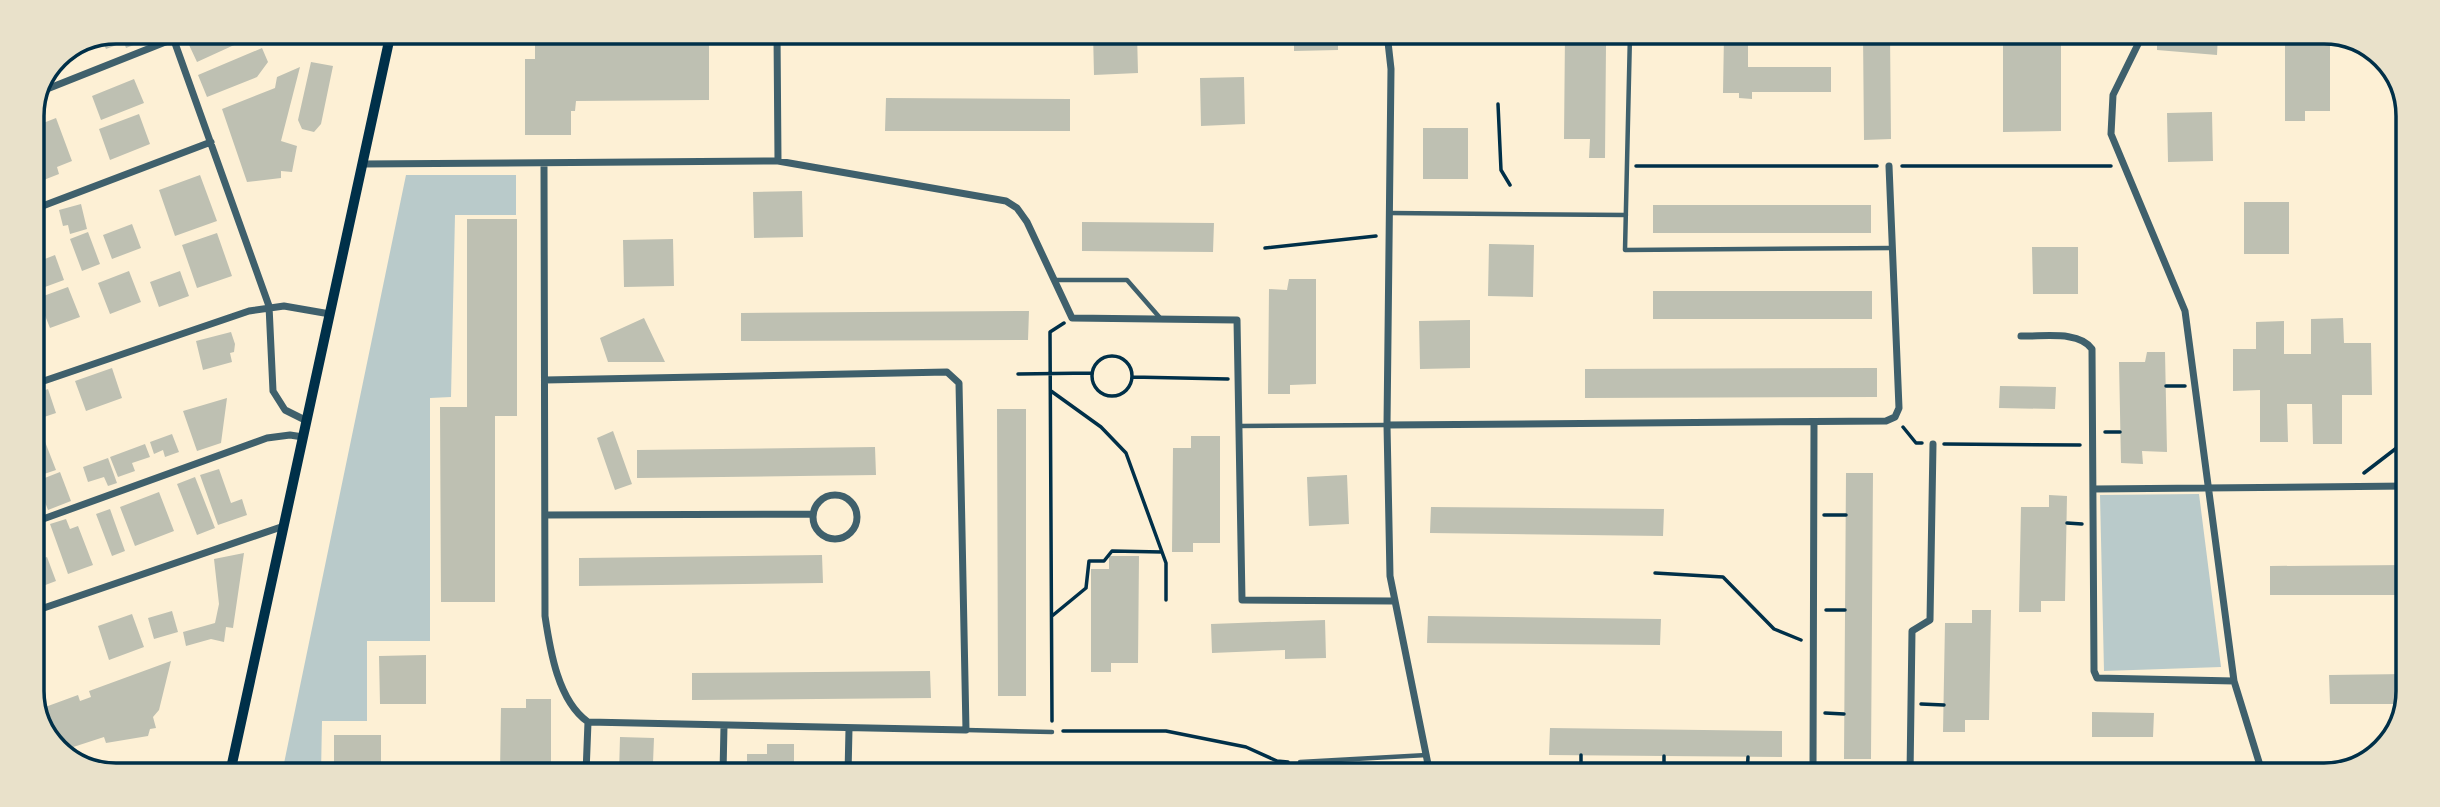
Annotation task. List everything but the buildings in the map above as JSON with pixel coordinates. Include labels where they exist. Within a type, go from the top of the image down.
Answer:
[{"type":"main road","points":[[232,763],[388,44]]},
{"type":"street","points":[[49,88],[151,44]]},
{"type":"street","points":[[175,44],[269,306],[273,391],[285,410],[307,421]]},
{"type":"street","points":[[778,44],[778,161]]},
{"type":"street","points":[[1388,44],[1391,69],[1387,425],[1392,601],[1428,763]]},
{"type":"street","points":[[2138,44],[2113,95],[2112,134],[2185,311],[2234,681],[2259,763]]},
{"type":"street","points":[[44,205],[211,142]]},
{"type":"street","points":[[362,164],[544,165],[778,161],[1006,201],[1017,208],[1027,222],[1072,318],[1237,320],[1242,600],[1392,601]]},
{"type":"street","points":[[544,165],[548,638],[569,699],[588,722],[586,763]]},
{"type":"street","points":[[1387,425],[1886,421],[1895,417],[1899,408],[1889,166]]},
{"type":"street","points":[[44,381],[216,320],[269,306],[296,307],[330,314]]},
{"type":"street","points":[[2021,337],[2075,337],[2087,341],[2092,349],[2094,671],[2097,678],[2234,681]]},
{"type":"street","points":[[545,380],[947,372],[954,375],[959,383],[966,730],[588,722]]},
{"type":"street","points":[[1813,763],[1814,422]]},
{"type":"street","points":[[44,519],[267,438],[290,435],[303,437]]},
{"type":"street","points":[[1909,763],[1912,631],[1930,620],[1933,444]]},
{"type":"street","points":[[2094,489],[2396,486]]},
{"type":"street","points":[[832,494],[844,496],[852,503],[857,513],[856,524],[845,536],[830,538],[817,529],[813,514],[822,498],[832,494]]},
{"type":"street","points":[[545,515],[813,514]]},
{"type":"street","points":[[44,608],[284,526]]},
{"type":"street","points":[[723,763],[724,726]]},
{"type":"street","points":[[848,763],[849,729]]},
{"type":"lane","points":[[1630,44],[1625,250],[1892,248]]},
{"type":"lane","points":[[1389,213],[1626,215]]},
{"type":"lane","points":[[1054,280],[1127,280],[1162,319]]},
{"type":"lane","points":[[1239,426],[1387,425]]},
{"type":"lane","points":[[966,730],[1052,732]]},
{"type":"lane","points":[[1300,762],[1427,755]]},
{"type":"path","points":[[1498,104],[1501,170],[1510,185]]},
{"type":"path","points":[[1265,248],[1389,234]]},
{"type":"path","points":[[1072,318],[1050,332],[1052,732],[1166,731],[1246,747],[1277,761],[1300,762]]},
{"type":"path","points":[[1111,355],[1124,359],[1132,377],[1122,393],[1110,396],[1094,385],[1092,373],[1099,361],[1111,355]]},
{"type":"path","points":[[1018,374],[1092,373]]},
{"type":"path","points":[[1132,377],[1238,379]]},
{"type":"path","points":[[1051,391],[1120,444],[1131,465],[1166,563],[1166,600]]},
{"type":"path","points":[[1895,417],[1916,443],[2093,445]]},
{"type":"path","points":[[2346,487],[2396,448]]},
{"type":"path","points":[[1814,515],[1846,515]]},
{"type":"path","points":[[1052,617],[1086,588],[1089,561],[1104,561],[1112,551],[1162,552]]},
{"type":"path","points":[[1655,573],[1723,577],[1774,629],[1813,645]]},
{"type":"path","points":[[1813,610],[1845,611]]},
{"type":"path","points":[[1911,704],[1944,705]]},
{"type":"path","points":[[1813,713],[1844,714]]},
{"type":"path","points":[[1581,755],[1581,763]]},
{"type":"path","points":[[1664,756],[1664,763]]},
{"type":"path","points":[[1748,757],[1748,763]]},
{"type":"shaded area","points":[[406,175],[516,175],[516,215],[455,215],[451,397],[430,398],[430,641],[367,641],[367,721],[322,721],[321,763],[284,763]]},
{"type":"shaded area","points":[[2199,494],[2221,667],[2104,671],[2100,495]]}]
